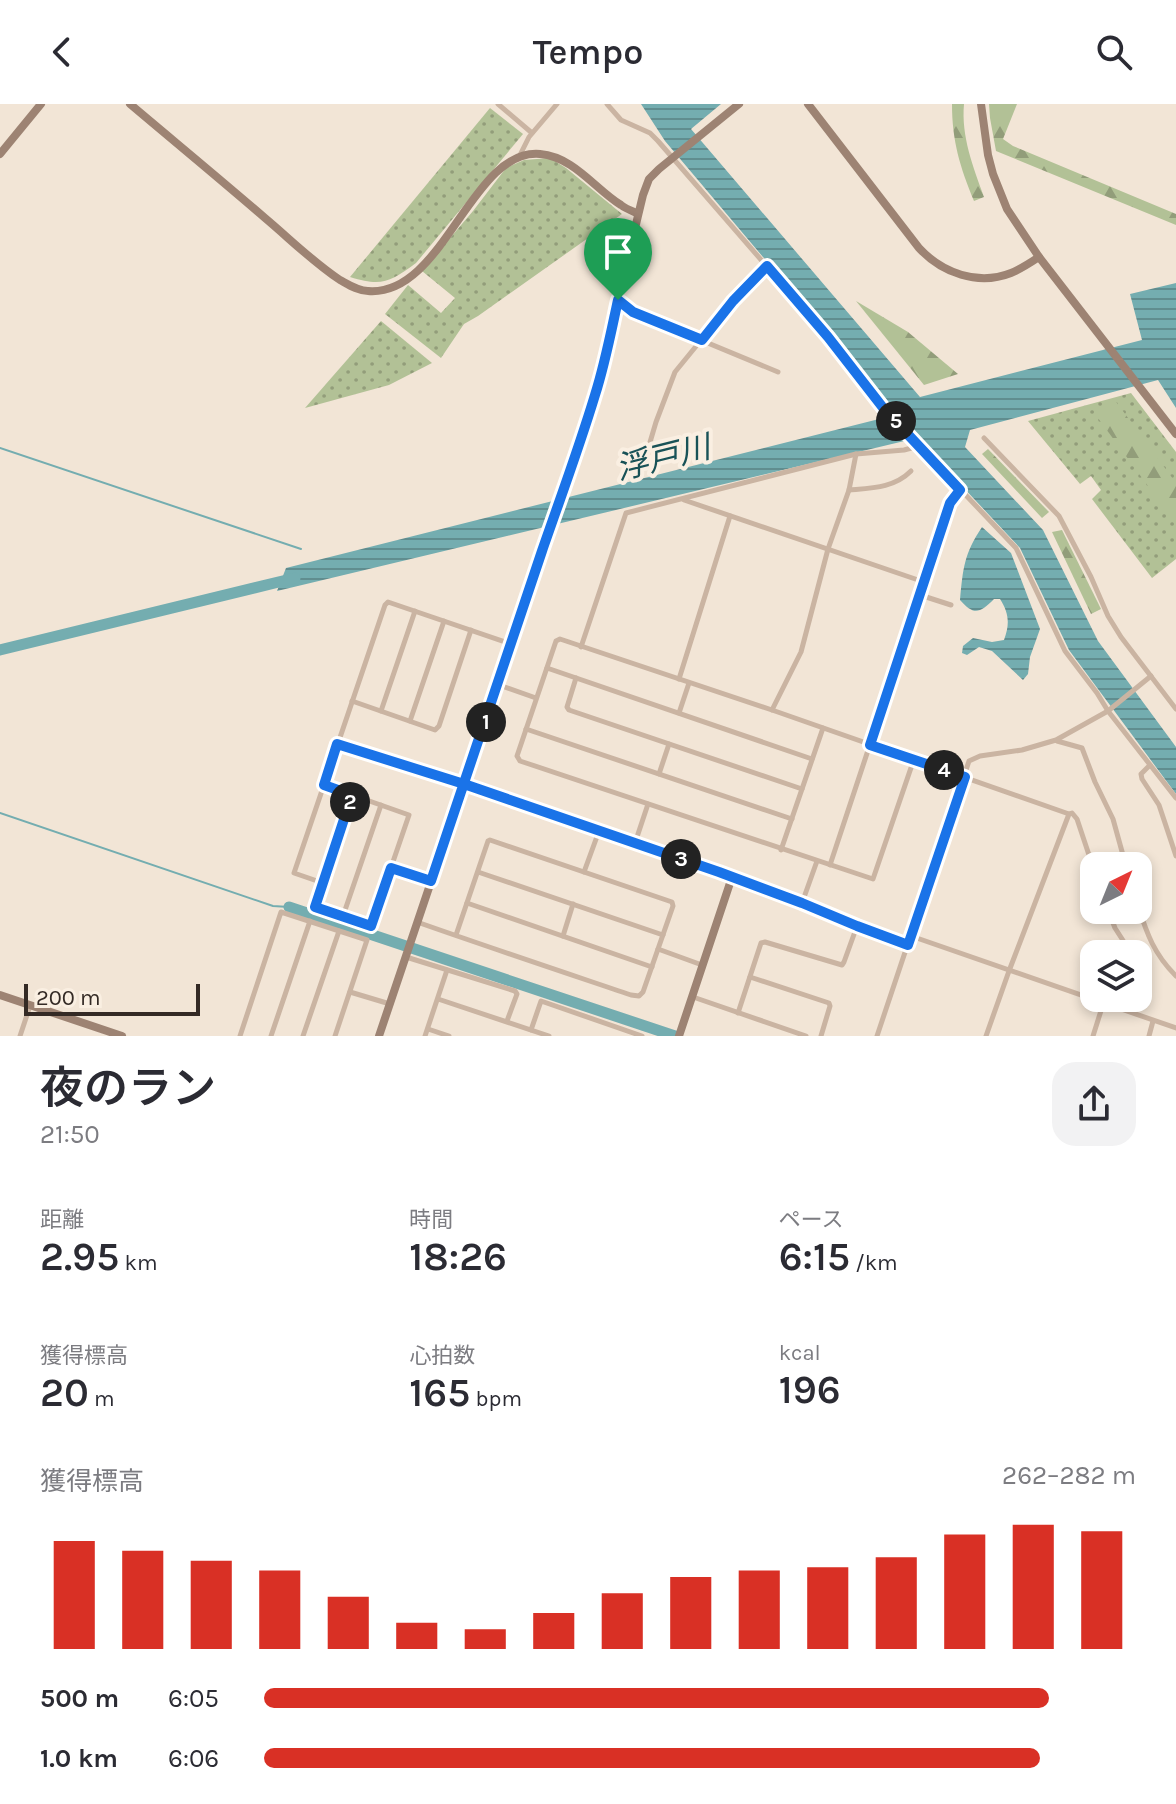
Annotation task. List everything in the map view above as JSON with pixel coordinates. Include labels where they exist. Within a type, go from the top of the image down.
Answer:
[{"type":"street","points":[[0,154],[41,104]]},
{"type":"street","points":[[130,104],[340,280],[357,289],[369,291],[399,286],[410,279],[493,175],[505,163],[520,155],[554,155],[573,166],[620,205],[637,213]]},
{"type":"street","points":[[498,104],[532,133]]},
{"type":"street","points":[[520,155],[532,133],[557,104]]},
{"type":"street","points":[[607,104],[621,120],[650,133],[658,141],[828,337],[887,412],[1019,552],[1065,651],[1176,798]]},
{"type":"street","points":[[379,1036],[595,395],[637,213],[649,179],[739,104]]},
{"type":"street","points":[[808,104],[919,248],[941,267],[959,274],[988,278],[1012,273],[1039,257]]},
{"type":"street","points":[[981,104],[988,155],[1007,209],[1039,257],[1176,434]]},
{"type":"street","points":[[640,476],[675,372],[733,301],[767,266]]},
{"type":"street","points":[[618,300],[633,312],[778,372]]},
{"type":"street","points":[[984,438],[1059,516],[1108,616],[1176,709]]},
{"type":"street","points":[[581,647],[626,513],[856,454],[919,446]]},
{"type":"street","points":[[772,710],[801,652],[828,549],[849,490],[856,454]]},
{"type":"street","points":[[849,490],[897,482],[911,471]]},
{"type":"street","points":[[830,865],[950,503],[960,490]]},
{"type":"street","points":[[683,500],[924,582]]},
{"type":"street","points":[[679,679],[730,516]]},
{"type":"street","points":[[920,595],[951,605]]},
{"type":"street","points":[[323,883],[294,873],[385,605],[388,602],[512,644]]},
{"type":"street","points":[[381,711],[415,611]]},
{"type":"street","points":[[410,721],[444,621]]},
{"type":"street","points":[[352,701],[435,730],[439,726],[471,630]]},
{"type":"street","points":[[914,759],[873,879],[520,761],[517,756],[556,641],[560,639],[772,710],[914,759],[1069,814],[1072,813],[1088,852]]},
{"type":"street","points":[[547,668],[812,759]]},
{"type":"street","points":[[877,1036],[969,761],[1056,740],[1108,711],[1151,676]]},
{"type":"street","points":[[576,678],[567,707],[569,710],[802,789]]},
{"type":"street","points":[[679,713],[689,683]]},
{"type":"street","points":[[499,685],[536,698]]},
{"type":"street","points":[[781,850],[823,728]]},
{"type":"street","points":[[526,729],[792,819]]},
{"type":"street","points":[[1056,740],[1082,748],[1113,819],[1122,852]]},
{"type":"street","points":[[337,744],[464,784],[732,877],[908,945]]},
{"type":"street","points":[[659,774],[669,744]]},
{"type":"street","points":[[1151,764],[1141,774],[1142,779],[1159,805],[1176,856]]},
{"type":"street","points":[[324,785],[409,815],[371,926],[315,907],[352,795]]},
{"type":"street","points":[[635,844],[648,804]]},
{"type":"street","points":[[343,916],[381,805]]},
{"type":"street","points":[[986,1036],[1069,814]]},
{"type":"street","points":[[584,872],[599,831]]},
{"type":"street","points":[[417,922],[631,995],[639,996],[673,906],[672,902],[490,840],[456,935]]},
{"type":"street","points":[[802,903],[817,861]]},
{"type":"street","points":[[391,868],[431,881]]},
{"type":"street","points":[[478,872],[663,935]]},
{"type":"street","points":[[679,1036],[732,877]]},
{"type":"street","points":[[467,903],[652,967]]},
{"type":"street","points":[[563,936],[573,904]]},
{"type":"street","points":[[248,1036],[240,1035],[281,912],[367,940],[335,1036]]},
{"type":"street","points":[[271,1036],[310,921]]},
{"type":"street","points":[[1144,924],[1150,942],[1175,973]]},
{"type":"street","points":[[738,1013],[761,943],[842,965],[857,926]]},
{"type":"street","points":[[303,1036],[339,931]]},
{"type":"street","points":[[911,936],[1080,993]]},
{"type":"street","points":[[658,949],[702,965]]},
{"type":"street","points":[[406,954],[515,991],[517,994],[507,1021]]},
{"type":"street","points":[[425,1036],[447,970]]},
{"type":"street","points":[[750,977],[829,1003],[821,1036]]},
{"type":"street","points":[[350,992],[390,1004]]},
{"type":"street","points":[[0,995],[122,1036]]},
{"type":"street","points":[[692,996],[806,1036]]},
{"type":"street","points":[[438,999],[549,1036]]},
{"type":"street","points":[[531,1030],[541,1001],[628,1034],[642,1036]]},
{"type":"street","points":[[20,1036],[30,1006]]},
{"type":"street","points":[[1093,1036],[1100,1012]]},
{"type":"street","points":[[1132,1012],[1176,1028]]},
{"type":"street","points":[[1149,1036],[1153,1021]]},
{"type":"street","points":[[428,1029],[449,1036]]},
{"type":"green space","points":[[952,104],[964,104],[966,140],[984,197],[974,201],[958,154]]},
{"type":"green space","points":[[989,104],[1017,104],[1003,139],[1013,146],[1176,214],[1176,225],[996,151]]},
{"type":"green space","points":[[490,108],[523,134],[416,263],[385,281],[370,282],[350,277]]},
{"type":"green space","points":[[550,158],[622,214],[464,324],[441,358],[385,314],[408,285],[441,313],[455,298],[422,271],[506,168],[524,160]]},
{"type":"green space","points":[[856,301],[908,332],[958,374],[924,385]]},
{"type":"green space","points":[[381,321],[432,363],[389,385],[305,408]]},
{"type":"green space","points":[[1131,393],[1176,452],[1176,559],[1152,578],[1092,499],[1101,490],[1091,476],[1080,484],[1028,421]]},
{"type":"green space","points":[[1114,399],[1176,483],[1176,524],[1095,414]]},
{"type":"green space","points":[[988,449],[1049,512],[1042,518],[982,454]]},
{"type":"green space","points":[[1062,530],[1101,609],[1091,614],[1052,532]]},
{"type":"water","points":[[641,104],[721,104],[691,129],[920,397],[1142,340],[1130,294],[1176,283],[1176,408],[1158,380],[970,430],[965,447],[1043,530],[1098,641],[1176,747],[1176,794],[1069,650],[1020,548],[917,438],[277,591],[286,568],[887,417],[888,405],[665,141]]},
{"type":"water","points":[[982,527],[1011,553],[1040,629],[1030,657],[1028,674],[1023,680],[992,651],[979,647],[967,655],[962,653],[963,646],[973,638],[992,642],[1004,640],[1007,629],[1007,614],[1000,599],[994,599],[977,611],[969,609],[960,600],[965,562]]},
{"type":"waterway","points":[[0,448],[301,549]]},
{"type":"waterway","name":"浮戸川","points":[[0,650],[295,578]]},
{"type":"waterway","points":[[0,813],[273,906],[289,907]]},
{"type":"waterway","points":[[289,907],[675,1036]]},
{"type":"route","points":[[618,300],[604,362],[578,450],[499,685],[464,784],[431,881],[391,868],[371,926],[315,907],[352,795],[324,785],[337,744],[464,784],[719,872],[908,945],[965,777],[870,745],[951,500],[960,490],[884,409],[767,266],[733,301],[702,340],[633,312],[618,300]]}]
